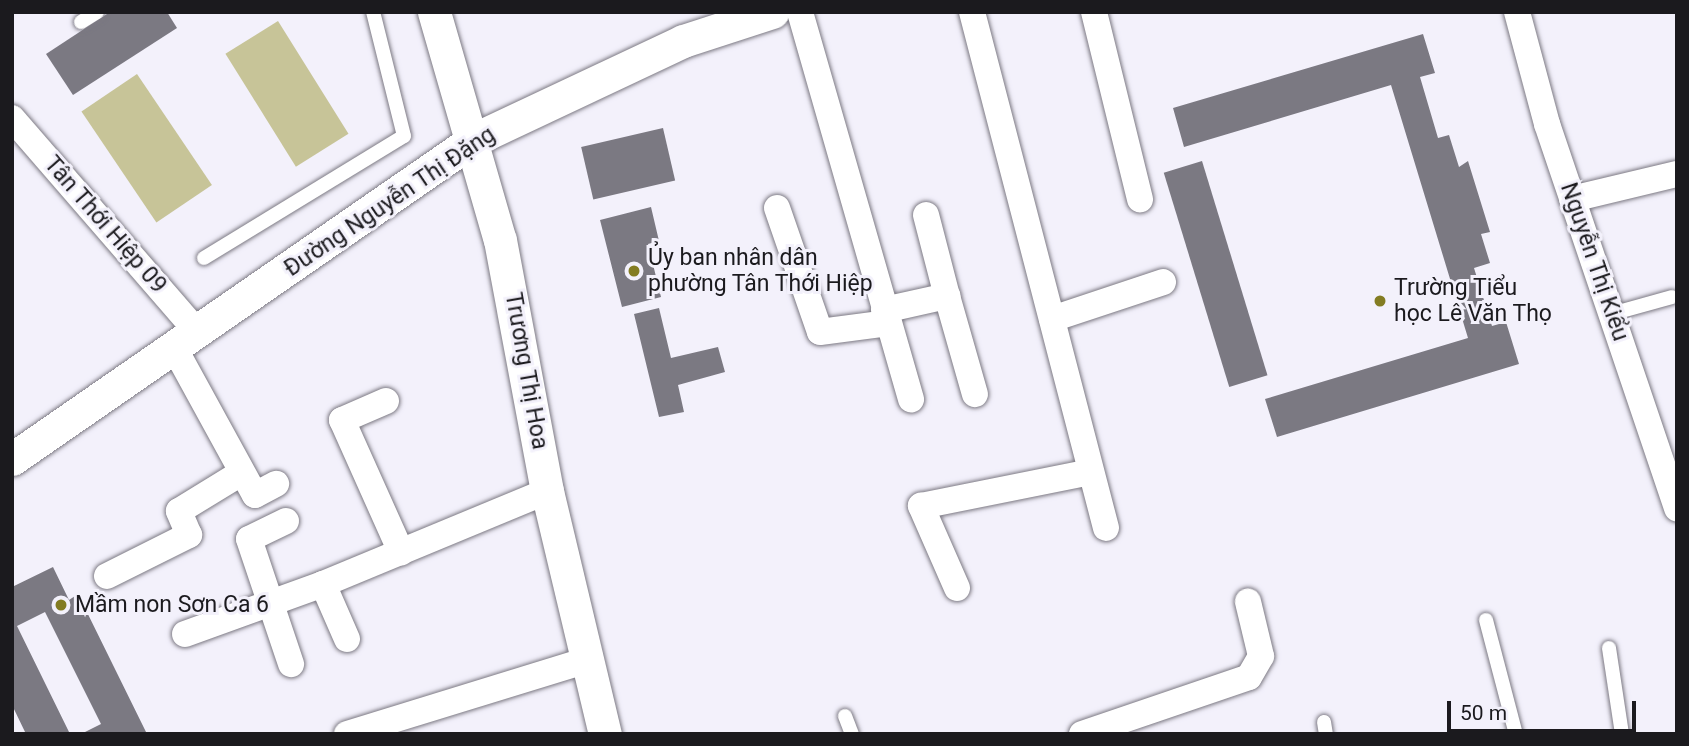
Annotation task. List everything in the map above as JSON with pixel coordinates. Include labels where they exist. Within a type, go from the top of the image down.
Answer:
[{"type":"street","name":"Trương Thị Hoa","points":[[434,12],[473,140],[525,353],[547,491],[584,661],[605,734]]},
{"type":"street","points":[[800,12],[911,400]]},
{"type":"street","points":[[972,12],[1106,528]]},
{"type":"street","points":[[1094,12],[1140,199]]},
{"type":"street","name":"Nguyễn Thị Kiểu","points":[[1517,12],[1573,200],[1611,314],[1671,475],[1677,509]]},
{"type":"street","name":"Đường Nguyễn Thị Đặng","points":[[12,459],[187,342],[473,140],[683,41],[755,15]]},
{"type":"street","name":"Tân Thới Hiệp 09","points":[[12,118],[187,342],[241,473]]},
{"type":"street","points":[[1573,200],[1677,174]]},
{"type":"street","points":[[777,208],[820,332],[886,316],[947,296]]},
{"type":"street","points":[[926,215],[975,394]]},
{"type":"street","points":[[1052,319],[1163,282]]},
{"type":"street","points":[[386,401],[342,420],[401,552]]},
{"type":"street","points":[[957,588],[921,506],[1091,472]]},
{"type":"street","points":[[107,576],[189,535],[178,512],[241,473],[255,495],[276,484]]},
{"type":"street","points":[[185,634],[323,584],[547,491]]},
{"type":"street","points":[[286,521],[249,539],[291,664]]},
{"type":"street","points":[[323,584],[346,639]]},
{"type":"street","points":[[1082,734],[1249,677],[1261,656],[1248,602]]},
{"type":"street","points":[[347,734],[584,661]]},
{"type":"lane","points":[[81,22],[97,12]]},
{"type":"lane","points":[[204,258],[404,136],[373,12]]},
{"type":"lane","points":[[1611,314],[1672,297]]},
{"type":"lane","points":[[1486,620],[1516,734]]},
{"type":"lane","points":[[1609,648],[1622,734]]},
{"type":"lane","points":[[845,716],[852,734]]},
{"type":"shaded area","points":[[278,21],[348,134],[296,167],[225,54]]},
{"type":"shaded area","points":[[137,74],[212,185],[156,223],[81,111]]},
{"type":"building","points":[[110,12],[167,12],[177,28],[73,95],[46,54]]},
{"type":"building","points":[[1423,34],[1435,73],[1420,77],[1438,138],[1449,135],[1459,167],[1468,161],[1490,232],[1481,234],[1490,263],[1474,268],[1492,326],[1506,322],[1519,364],[1277,437],[1265,399],[1468,338],[1391,85],[1184,147],[1173,108]]},
{"type":"building","points":[[663,128],[675,181],[593,200],[581,147]]},
{"type":"building","points":[[1202,161],[1267,375],[1229,387],[1164,173]]},
{"type":"building","name":"Ủy ban nhân dân phường Tân Thới Hiệp","points":[[651,207],[659,241],[648,244],[661,297],[622,307],[600,220]]},
{"type":"building","points":[[659,308],[671,358],[718,347],[725,372],[678,385],[684,412],[659,417],[634,314]]},
{"type":"building","points":[[53,567],[69,600],[78,594],[147,734],[81,734],[101,724],[45,612],[17,626],[70,734],[26,734],[12,705],[12,587]]},
{"type":"place","name":"Ủy ban nhân dân phường Tân Thới Hiệp","points":[[634,271]]},
{"type":"place","name":"Trường Tiểu học Lê Văn Thọ","points":[[1380,301]]},
{"type":"place","name":"Mầm non Sơn Ca 6","points":[[61,605]]}]
